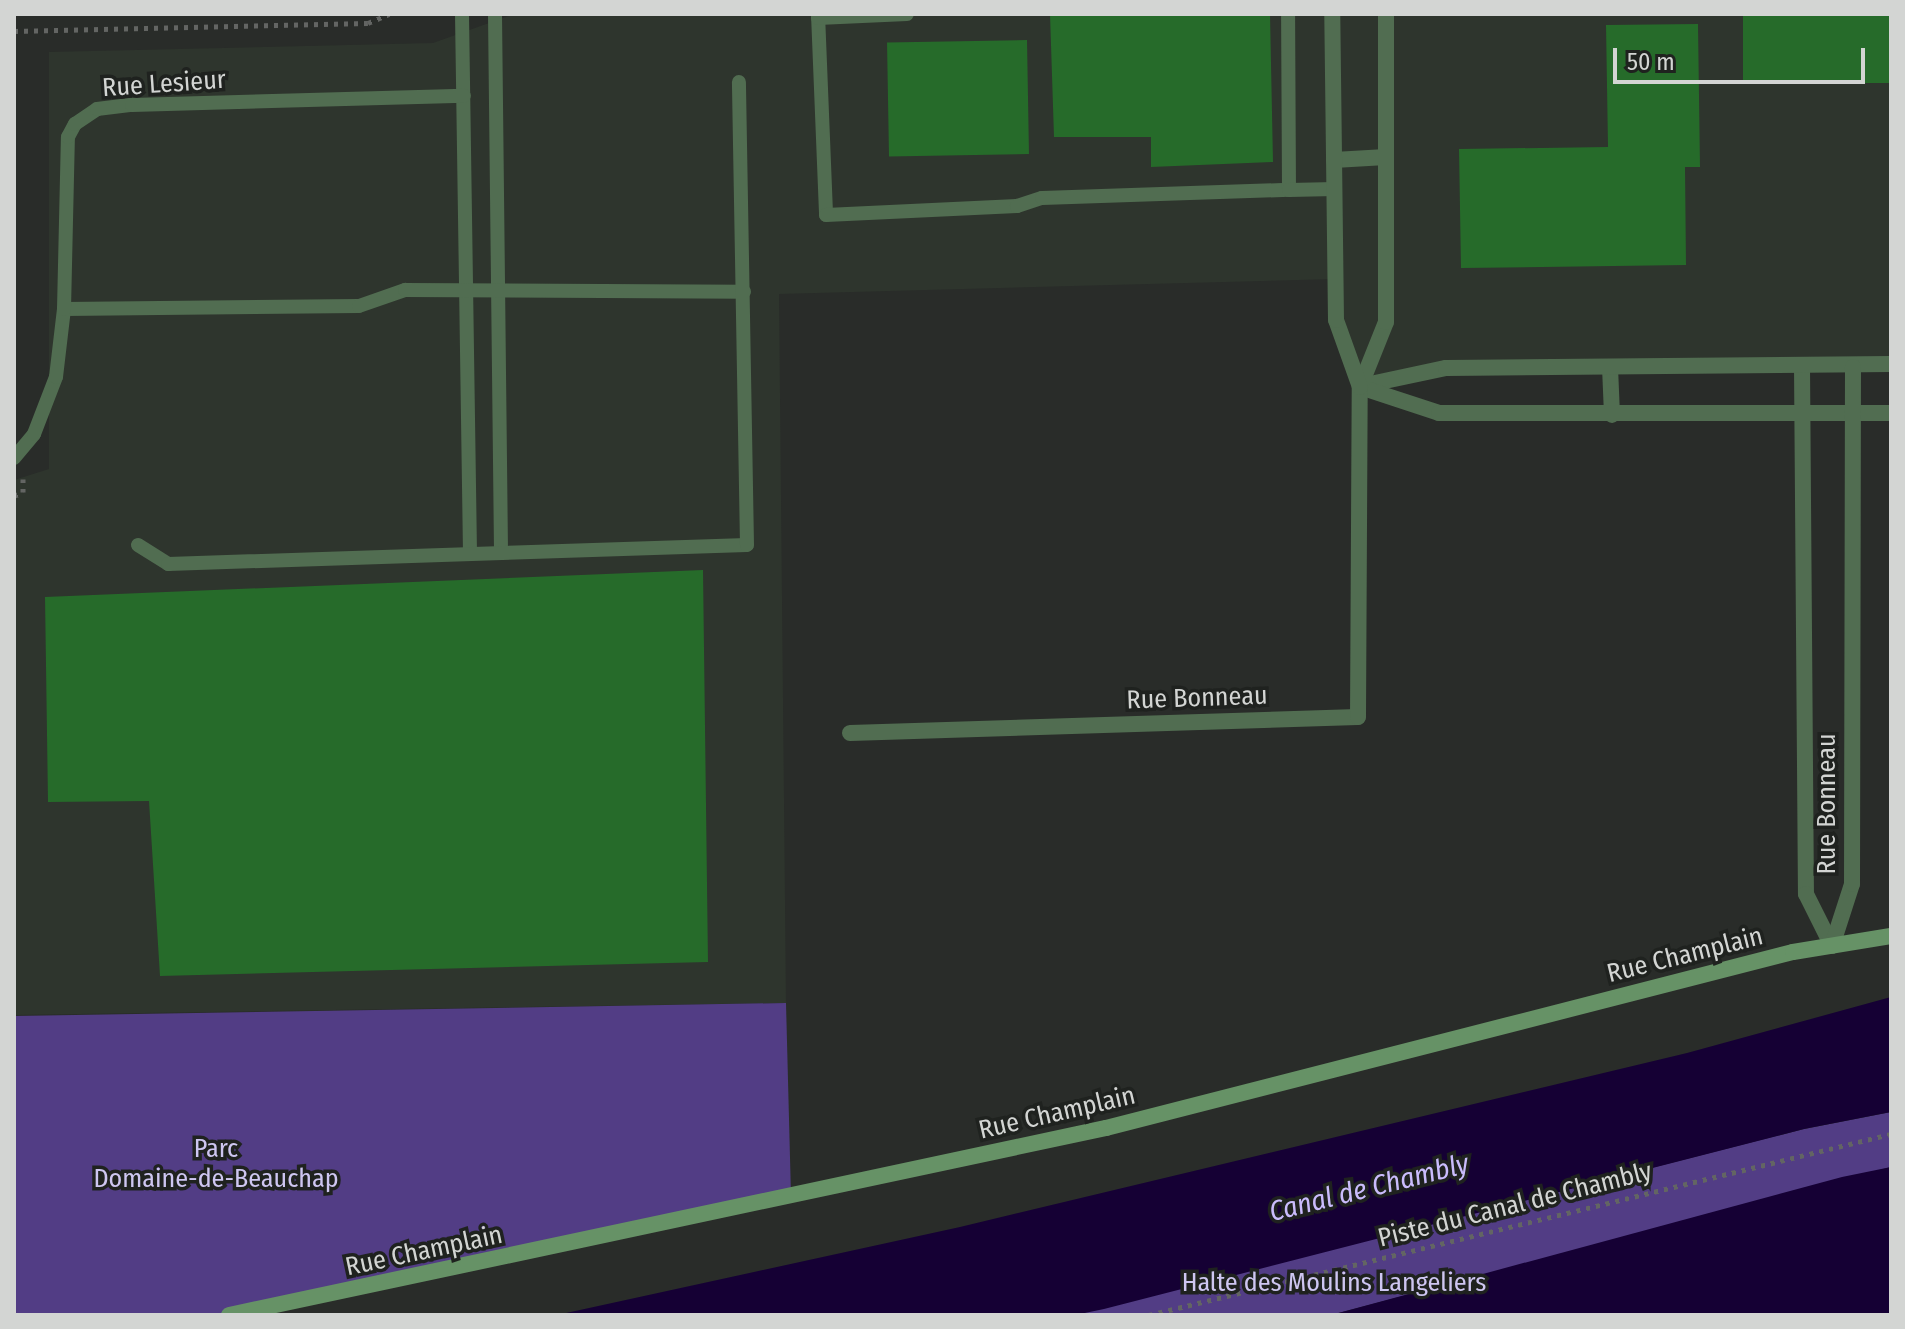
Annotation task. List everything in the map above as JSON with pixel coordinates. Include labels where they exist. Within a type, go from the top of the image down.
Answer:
[{"type":"street","name":"Rue Bonneau","points":[[850,733],[1358,717],[1360,387],[1336,320],[1332,14]]},
{"type":"street","name":"Rue Bonneau","points":[[1360,387],[1386,322],[1386,14]]},
{"type":"street","points":[[1334,160],[1386,157]]},
{"type":"street","points":[[1360,387],[1446,368],[1853,367],[1891,364]]},
{"type":"street","name":"Rue Bonneau","points":[[1802,366],[1806,894],[1832,946]]},
{"type":"street","points":[[1610,367],[1612,415]]},
{"type":"street","name":"Rue Bonneau","points":[[1832,946],[1852,884],[1853,367]]},
{"type":"street","points":[[1360,387],[1439,413],[1801,416],[1891,413]]},
{"type":"street","name":"Rue Champlain","points":[[229,1315],[1106,1128],[1832,946],[1891,936]]},
{"type":"lane","points":[[462,14],[470,554]]},
{"type":"lane","points":[[495,14],[501,553]]},
{"type":"lane","points":[[907,14],[818,16],[826,215],[1017,206],[1042,198],[1335,189]]},
{"type":"lane","points":[[1288,14],[1289,190]]},
{"type":"lane","points":[[138,545],[168,564],[747,545],[739,82]]},
{"type":"lane","name":"Rue Lesieur","points":[[14,458],[34,434],[56,377],[64,309],[68,137],[97,109],[464,96]]},
{"type":"lane","points":[[64,309],[359,306],[405,290],[744,292]]},
{"type":"path","points":[[14,31],[368,23],[389,14]]},
{"type":"path","name":"Piste du Canal de Chambly","points":[[1149,1315],[1891,1134]]},
{"type":"shaded area","points":[[514,14],[1891,14],[1891,364],[1446,368],[1360,387],[1335,279],[779,294],[786,1003],[14,1015],[14,480],[49,469],[49,52],[433,43]]},
{"type":"green space","name":"Parc Domaine-de-Beauchap","points":[[786,1003],[791,1196],[229,1315],[14,1315],[14,1016]]},
{"type":"green space","name":"Halte des Moulins Langeliers","points":[[1891,1112],[1891,1167],[1331,1315],[1075,1315],[1804,1129]]},
{"type":"water","name":"Canal de Chambly","points":[[1891,997],[1891,1112],[1804,1129],[1104,1309],[1075,1315],[557,1315],[960,1227],[1687,1053]]},
{"type":"water","points":[[1891,1167],[1891,1315],[1331,1315],[1842,1177]]},
{"type":"building","points":[[1050,14],[1270,14],[1273,162],[1151,167],[1151,137],[1054,137]]},
{"type":"building","points":[[1743,14],[1890,14],[1890,83],[1743,83]]},
{"type":"building","points":[[1698,24],[1700,167],[1685,167],[1686,265],[1461,268],[1459,149],[1608,147],[1606,25]]},
{"type":"building","points":[[1027,40],[1029,154],[889,156],[887,42]]},
{"type":"building","points":[[703,570],[708,962],[160,976],[149,801],[48,802],[45,597]]}]
